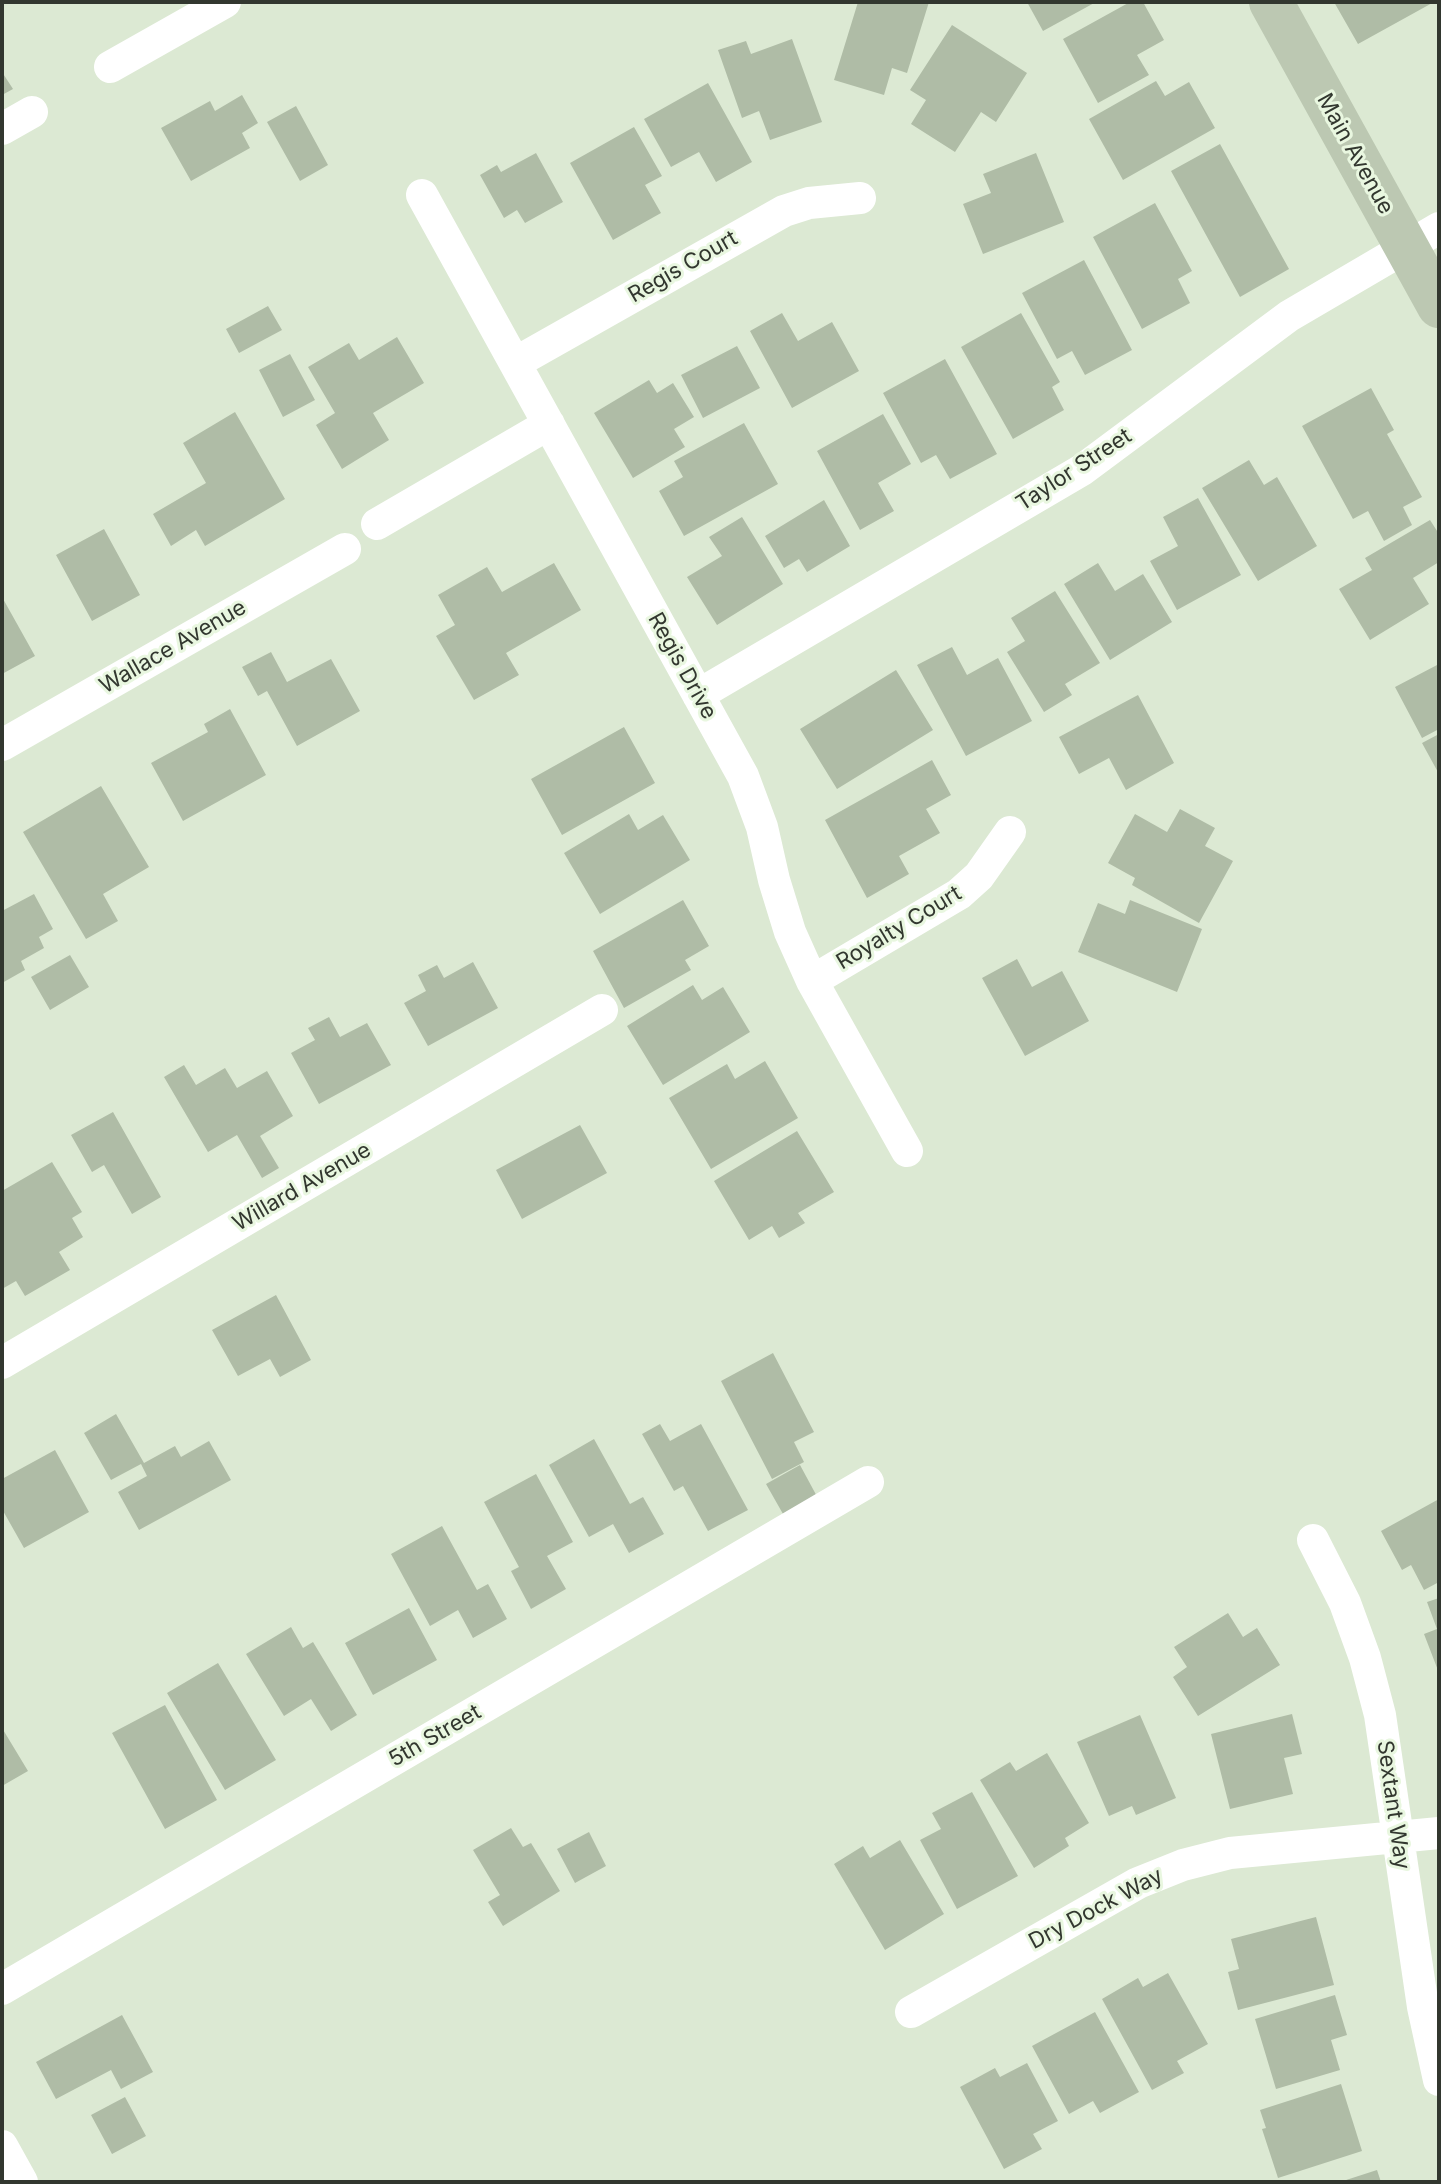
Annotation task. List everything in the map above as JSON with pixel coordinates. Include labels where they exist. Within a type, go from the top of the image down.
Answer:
[{"type":"street","points":[[110,67],[225,2]]},
{"type":"street","name":"Main Avenue","points":[[1271,2],[1422,237],[1439,306]]},
{"type":"street","points":[[2,129],[32,112]]},
{"type":"street","name":"Regis Drive","points":[[422,195],[743,776],[762,827],[790,932],[812,981],[907,1151]]},
{"type":"street","name":"Regis Court","points":[[515,363],[772,217],[809,203],[860,198]]},
{"type":"street","name":"Taylor Street","points":[[698,695],[1082,470],[1289,316],[1422,237]]},
{"type":"street","points":[[377,524],[549,424]]},
{"type":"street","name":"Wallace Avenue","points":[[2,745],[345,549]]},
{"type":"street","name":"Royalty Court","points":[[812,981],[959,894],[979,876],[1010,832]]},
{"type":"street","name":"Willard Avenue","points":[[2,1363],[602,1010]]},
{"type":"street","name":"5th Street","points":[[2,1989],[868,1482]]},
{"type":"street","name":"Sextant Way","points":[[1313,1540],[1345,1603],[1365,1658],[1380,1715],[1423,2007],[1439,2080]]},
{"type":"street","name":"Dry Dock Way","points":[[911,2012],[1138,1883],[1183,1865],[1230,1853],[1439,1833]]},
{"type":"street","points":[[2,2146],[22,2182]]},
{"type":"building","points":[[858,2],[929,2],[907,73],[892,68],[884,95],[834,80]]},
{"type":"building","points":[[1027,2],[1096,2],[1043,31]]},
{"type":"building","points":[[1130,2],[1143,2],[1164,40],[1137,55],[1149,75],[1098,103],[1063,39]]},
{"type":"building","points":[[1334,2],[1434,2],[1358,44]]},
{"type":"building","points":[[952,25],[1027,73],[996,122],[981,112],[955,152],[911,124],[926,100],[910,90]]},
{"type":"building","points":[[792,39],[822,122],[770,140],[759,111],[742,118],[718,50],[746,41],[751,54]]},
{"type":"building","points":[[2,72],[13,89],[2,95]]},
{"type":"building","points":[[1156,81],[1165,96],[1189,82],[1215,128],[1123,180],[1089,119]]},
{"type":"building","points":[[708,83],[752,162],[716,182],[699,152],[671,167],[644,119]]},
{"type":"building","points":[[242,95],[258,123],[242,133],[250,148],[191,181],[161,128],[210,101],[215,111]]},
{"type":"building","points":[[296,106],[328,165],[300,181],[267,122]]},
{"type":"building","points":[[634,127],[662,176],[645,185],[661,213],[613,240],[570,163]]},
{"type":"building","points":[[1220,144],[1289,269],[1240,297],[1171,171]]},
{"type":"building","points":[[536,153],[563,202],[525,223],[517,210],[504,218],[480,175],[497,165],[501,172]]},
{"type":"building","points":[[1036,153],[1064,222],[983,254],[963,204],[991,193],[983,174]]},
{"type":"building","points":[[1155,203],[1192,271],[1178,279],[1190,303],[1142,329],[1093,237]]},
{"type":"building","points":[[1084,260],[1132,350],[1085,375],[1072,351],[1057,359],[1022,293]]},
{"type":"building","points":[[268,306],[282,330],[239,353],[226,329]]},
{"type":"building","points":[[782,313],[798,341],[832,322],[859,371],[792,408],[750,331]]},
{"type":"building","points":[[1021,313],[1060,382],[1052,387],[1064,410],[1013,439],[961,347]]},
{"type":"building","points":[[397,337],[424,383],[373,413],[389,440],[342,469],[316,425],[335,413],[308,367],[349,343],[359,360]]},
{"type":"building","points":[[737,346],[760,388],[703,418],[681,375]]},
{"type":"building","points":[[290,354],[315,400],[283,417],[259,370]]},
{"type":"building","points":[[945,359],[997,454],[950,479],[936,455],[921,463],[883,393]]},
{"type":"building","points":[[649,380],[657,393],[673,383],[694,417],[674,429],[685,447],[633,478],[594,413]]},
{"type":"building","points":[[1371,388],[1394,430],[1387,434],[1422,497],[1403,507],[1412,525],[1384,541],[1368,511],[1353,519],[1302,426]]},
{"type":"building","points":[[235,412],[285,499],[205,546],[196,530],[171,546],[153,514],[206,483],[183,443]]},
{"type":"building","points":[[883,414],[911,464],[878,483],[894,511],[860,530],[817,451]]},
{"type":"building","points":[[744,423],[778,484],[684,536],[659,491],[683,477],[674,461]]},
{"type":"building","points":[[1249,460],[1264,485],[1277,477],[1317,546],[1258,581],[1202,488]]},
{"type":"building","points":[[1198,498],[1241,575],[1177,610],[1150,561],[1178,546],[1163,517]]},
{"type":"building","points":[[824,500],[850,546],[807,572],[799,559],[784,568],[765,536]]},
{"type":"building","points":[[742,517],[783,584],[717,625],[687,577],[722,556],[709,537]]},
{"type":"building","points":[[1430,520],[1439,534],[1439,562],[1413,578],[1429,604],[1370,640],[1339,589],[1372,570],[1365,558]]},
{"type":"building","points":[[104,529],[140,595],[92,621],[56,555]]},
{"type":"building","points":[[554,563],[581,610],[506,653],[519,675],[474,700],[436,636],[455,625],[438,595],[487,567],[502,592]]},
{"type":"building","points":[[1098,563],[1115,591],[1143,574],[1172,622],[1110,660],[1064,584]]},
{"type":"building","points":[[1055,591],[1100,663],[1065,684],[1072,695],[1044,712],[1007,652],[1025,641],[1011,618]]},
{"type":"building","points":[[2,597],[35,656],[2,674]]},
{"type":"building","points":[[952,647],[967,675],[998,658],[1032,721],[966,756],[917,665]]},
{"type":"building","points":[[271,652],[287,682],[331,659],[360,711],[297,746],[267,691],[258,696],[242,667]]},
{"type":"building","points":[[1439,664],[1439,729],[1422,738],[1395,687]]},
{"type":"building","points":[[896,670],[933,730],[837,789],[800,729]]},
{"type":"building","points":[[1138,695],[1174,763],[1126,790],[1109,758],[1079,774],[1059,737]]},
{"type":"building","points":[[230,709],[266,775],[183,821],[151,763],[208,732],[204,724]]},
{"type":"building","points":[[624,727],[655,783],[562,835],[531,779]]},
{"type":"building","points":[[1439,734],[1439,774],[1422,743]]},
{"type":"building","points":[[932,760],[951,795],[926,809],[940,833],[899,856],[909,874],[867,898],[825,820]]},
{"type":"building","points":[[101,786],[149,867],[103,894],[118,921],[86,939],[23,832]]},
{"type":"building","points":[[1180,809],[1215,828],[1205,846],[1233,861],[1199,923],[1132,885],[1135,878],[1108,863],[1135,814],[1167,832]]},
{"type":"building","points":[[629,814],[638,830],[663,815],[690,860],[600,914],[564,853]]},
{"type":"building","points":[[34,894],[53,929],[39,937],[44,948],[21,961],[25,970],[2,983],[2,911]]},
{"type":"building","points":[[683,900],[709,946],[685,960],[691,970],[624,1008],[593,951]]},
{"type":"building","points":[[1130,900],[1202,929],[1177,992],[1078,952],[1098,903],[1125,914]]},
{"type":"building","points":[[70,955],[89,987],[50,1010],[31,977]]},
{"type":"building","points":[[1017,959],[1032,987],[1062,971],[1089,1021],[1025,1056],[982,978]]},
{"type":"building","points":[[473,962],[498,1008],[428,1046],[404,1003],[426,991],[418,975],[437,965],[444,978]]},
{"type":"building","points":[[693,985],[702,1000],[723,987],[750,1032],[663,1085],[627,1026]]},
{"type":"building","points":[[329,1017],[340,1037],[367,1023],[391,1065],[319,1104],[291,1053],[315,1040],[308,1028]]},
{"type":"building","points":[[765,1061],[798,1118],[711,1169],[669,1098],[727,1064],[735,1079]]},
{"type":"building","points":[[184,1065],[196,1085],[225,1068],[237,1088],[267,1071],[293,1116],[260,1136],[279,1168],[262,1178],[237,1135],[208,1152],[164,1077]]},
{"type":"building","points":[[113,1112],[161,1197],[132,1214],[104,1165],[92,1172],[71,1135]]},
{"type":"building","points":[[580,1125],[607,1173],[522,1219],[496,1170]]},
{"type":"building","points":[[797,1131],[834,1192],[798,1213],[805,1223],[779,1238],[772,1226],[749,1240],[714,1181]]},
{"type":"building","points":[[52,1162],[82,1212],[72,1218],[83,1237],[59,1252],[70,1270],[25,1296],[16,1281],[2,1289],[2,1191]]},
{"type":"building","points":[[276,1295],[311,1360],[280,1377],[270,1359],[238,1376],[212,1330]]},
{"type":"building","points":[[773,1353],[814,1432],[794,1442],[804,1462],[772,1479],[721,1381]]},
{"type":"building","points":[[116,1414],[144,1463],[175,1446],[181,1457],[209,1441],[231,1480],[139,1530],[118,1492],[147,1476],[141,1464],[111,1480],[84,1433]]},
{"type":"building","points":[[660,1424],[670,1441],[701,1424],[748,1510],[708,1531],[683,1486],[674,1491],[642,1434]]},
{"type":"building","points":[[594,1439],[630,1504],[643,1497],[664,1534],[629,1553],[613,1524],[589,1537],[549,1465]]},
{"type":"building","points":[[55,1450],[89,1512],[24,1548],[2,1509],[2,1479]]},
{"type":"building","points":[[800,1465],[820,1502],[787,1521],[766,1484]]},
{"type":"building","points":[[536,1474],[573,1542],[547,1556],[566,1589],[531,1609],[511,1571],[519,1567],[484,1502]]},
{"type":"building","points":[[1439,1499],[1439,1582],[1424,1590],[1411,1565],[1402,1570],[1381,1531]]},
{"type":"building","points":[[442,1526],[477,1590],[488,1584],[507,1619],[473,1638],[458,1610],[430,1626],[391,1554]]},
{"type":"building","points":[[1439,1598],[1439,1673],[1424,1634],[1437,1629],[1427,1602]]},
{"type":"building","points":[[409,1608],[437,1660],[373,1695],[345,1643]]},
{"type":"building","points":[[1228,1613],[1243,1637],[1257,1628],[1280,1665],[1198,1716],[1173,1677],[1187,1667],[1174,1647]]},
{"type":"building","points":[[291,1627],[303,1648],[313,1642],[357,1715],[331,1731],[311,1699],[284,1716],[246,1654]]},
{"type":"building","points":[[218,1663],[276,1760],[225,1790],[167,1693]]},
{"type":"building","points":[[165,1705],[217,1800],[165,1829],[112,1733]]},
{"type":"building","points":[[1292,1714],[1302,1754],[1284,1758],[1293,1794],[1230,1809],[1211,1734]]},
{"type":"building","points":[[1140,1715],[1176,1798],[1136,1815],[1132,1806],[1109,1816],[1077,1742]]},
{"type":"building","points":[[2,1728],[28,1771],[2,1786]]},
{"type":"building","points":[[1047,1753],[1089,1823],[1065,1838],[1069,1846],[1034,1868],[980,1780],[1010,1762],[1016,1771]]},
{"type":"building","points":[[972,1792],[1018,1876],[957,1909],[920,1840],[941,1829],[932,1813]]},
{"type":"building","points":[[511,1828],[523,1847],[531,1843],[560,1891],[503,1926],[488,1902],[500,1895],[473,1850]]},
{"type":"building","points":[[589,1832],[606,1866],[575,1883],[557,1849]]},
{"type":"building","points":[[900,1840],[944,1914],[885,1950],[834,1864],[863,1846],[870,1858]]},
{"type":"building","points":[[1316,1917],[1334,1985],[1238,2010],[1228,1972],[1239,1969],[1231,1939]]},
{"type":"building","points":[[1168,1973],[1208,2044],[1177,2061],[1184,2073],[1152,2090],[1102,1999],[1138,1978],[1143,1987]]},
{"type":"building","points":[[1335,1995],[1347,2035],[1331,2040],[1340,2070],[1276,2089],[1255,2019]]},
{"type":"building","points":[[1095,2012],[1139,2092],[1100,2113],[1093,2101],[1069,2114],[1032,2046]]},
{"type":"building","points":[[122,2015],[153,2072],[121,2089],[111,2070],[56,2099],[36,2062]]},
{"type":"building","points":[[1027,2063],[1058,2121],[1033,2134],[1042,2149],[1004,2169],[960,2087],[995,2068],[1000,2077]]},
{"type":"building","points":[[1341,2084],[1362,2151],[1278,2178],[1262,2129],[1266,2128],[1260,2110]]},
{"type":"building","points":[[125,2097],[146,2136],[112,2154],[91,2115]]},
{"type":"building","points":[[1377,2170],[1381,2182],[1343,2182],[1343,2181]]}]
